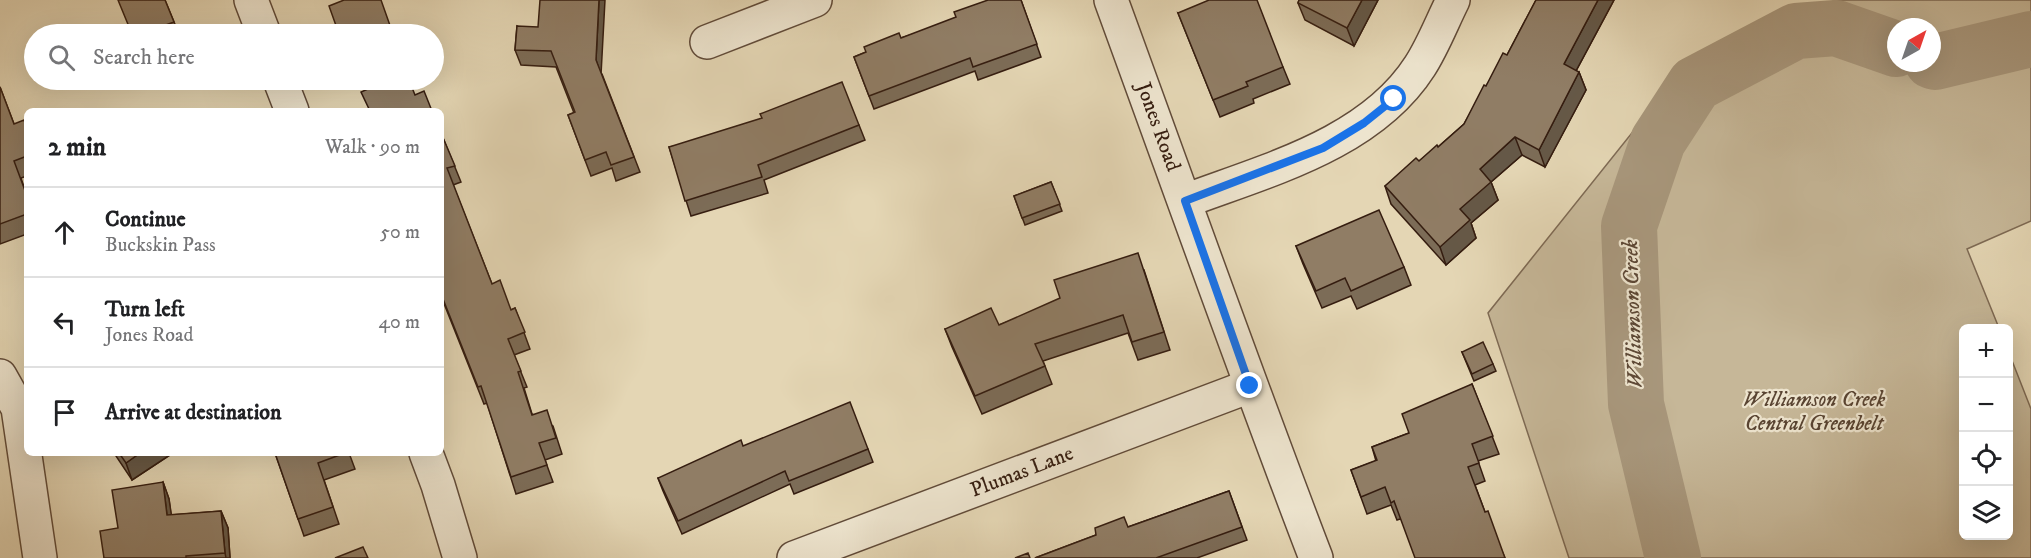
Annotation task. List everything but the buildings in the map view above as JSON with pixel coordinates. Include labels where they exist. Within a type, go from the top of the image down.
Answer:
[{"type":"street","points":[[251,0],[260,24]]},
{"type":"street","points":[[707,42],[815,0]]},
{"type":"street","name":"Jones Road","points":[[1111,0],[1250,386],[1316,558]]},
{"type":"street","points":[[1185,201],[1323,148],[1364,123],[1394,99],[1420,66],[1453,0]]},
{"type":"street","points":[[284,90],[291,108]]},
{"type":"street","points":[[0,376],[23,405]]},
{"type":"street","name":"Plumas Lane","points":[[794,558],[1250,386]]},
{"type":"street","points":[[28,456],[39,558]]},
{"type":"street","points":[[427,456],[460,558]]},
{"type":"green space","name":"Williamson Creek Central Greenbelt","points":[[1837,0],[2031,0],[2031,221],[1967,249],[1997,324],[1959,324],[1959,540],[2013,540],[2013,363],[2031,409],[2031,558],[1569,558],[1488,313],[1675,79],[1746,30]]},
{"type":"waterway","name":"Williamson Creek","points":[[1673,558],[1636,404],[1629,226],[1658,141],[1695,84],[1796,31],[1836,28],[1887,46]]},
{"type":"waterway","name":"Williamson Creek","points":[[1941,61],[2031,39]]},
{"type":"route","points":[[1250,386],[1185,201],[1323,148],[1364,123],[1394,99]]}]
